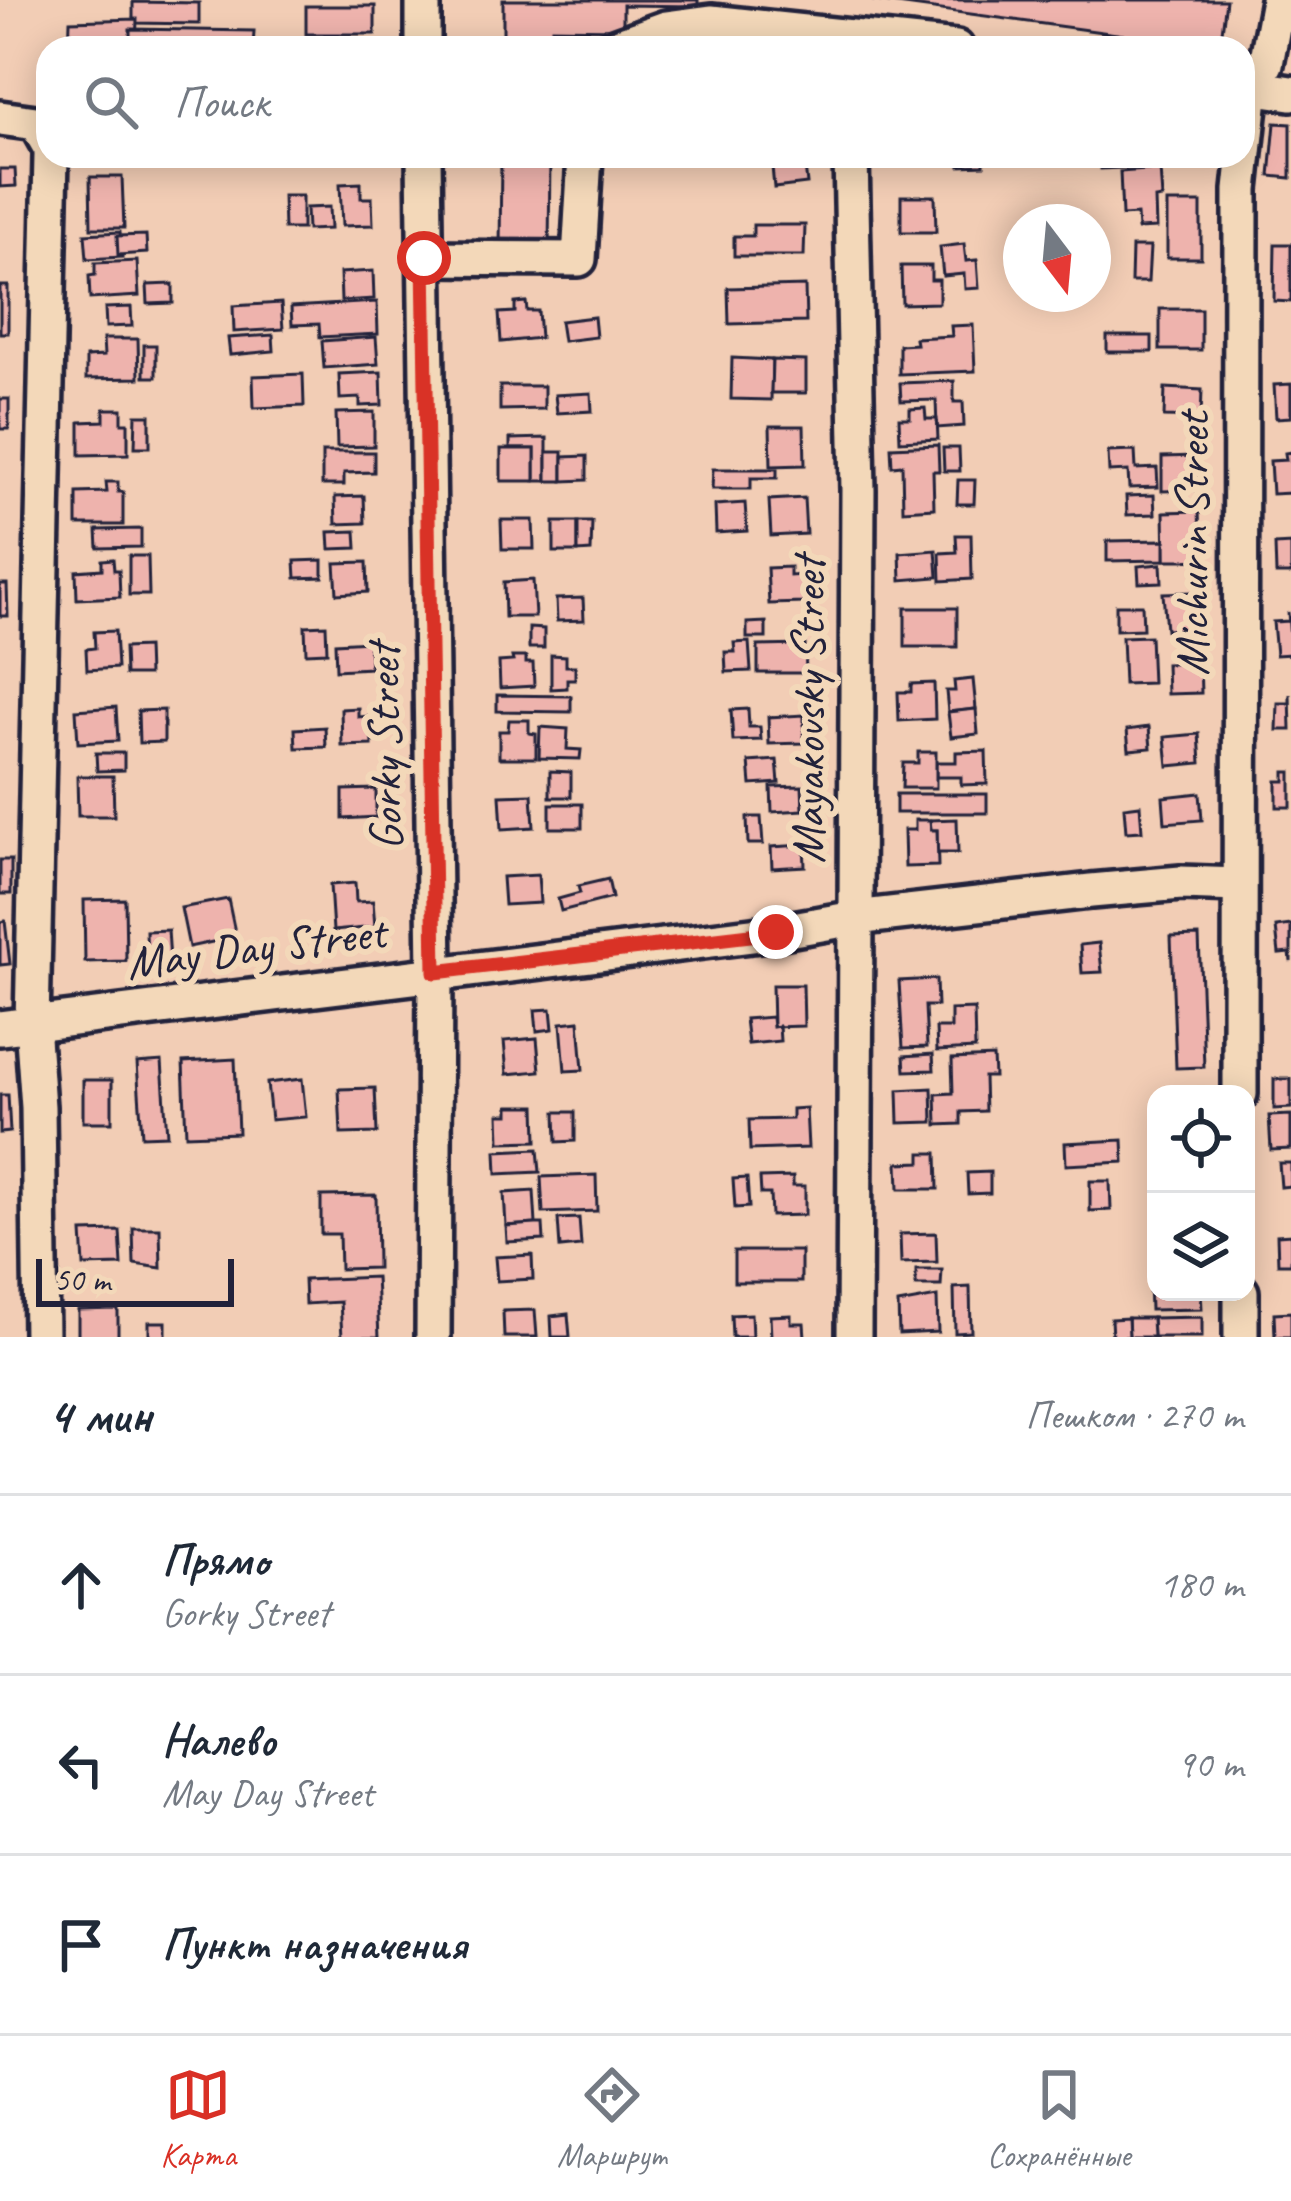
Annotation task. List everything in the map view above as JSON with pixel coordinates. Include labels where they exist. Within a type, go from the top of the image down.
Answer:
[{"type":"street","points":[[423,0],[423,36]]},
{"type":"street","name":"Michurin Street","points":[[1255,77],[1266,64],[1278,0]]},
{"type":"street","points":[[644,36],[711,22],[811,36]]},
{"type":"street","points":[[1255,87],[1291,93]]},
{"type":"street","points":[[0,118],[36,123]]},
{"type":"street","points":[[41,1337],[38,1107],[16,1026],[51,168]]},
{"type":"street","name":"Gorky Street","points":[[424,168],[435,972],[433,1337]]},
{"type":"street","points":[[424,258],[579,259],[584,168]]},
{"type":"street","name":"Mayakovsky Street","points":[[851,168],[858,490],[854,1337]]},
{"type":"street","name":"Michurin Street","points":[[1240,1085],[1242,168]]},
{"type":"street","name":"May Day Street","points":[[16,1026],[776,932],[855,918],[1181,883],[1239,885]]},
{"type":"street","points":[[1241,1301],[1241,1337]]},
{"type":"building","points":[[503,0],[698,0],[698,6],[623,5],[623,29],[552,28],[552,36],[503,36]]},
{"type":"building","points":[[868,0],[1226,0],[1222,36],[1132,36]]},
{"type":"building","points":[[133,2],[199,3],[199,24],[133,23]]},
{"type":"building","points":[[306,6],[375,6],[375,34],[306,34]]},
{"type":"building","points":[[137,19],[136,36],[69,36],[70,21]]},
{"type":"building","points":[[130,29],[254,31],[254,36],[130,36]]},
{"type":"building","points":[[1275,123],[1291,124],[1291,178],[1270,176]]},
{"type":"building","points":[[501,168],[550,168],[549,251],[500,251]]},
{"type":"building","points":[[772,168],[805,168],[807,184],[774,188]]},
{"type":"building","points":[[0,169],[15,169],[16,186],[0,187]]},
{"type":"building","points":[[1160,169],[1162,198],[1155,199],[1156,228],[1138,229],[1137,215],[1122,216],[1120,172]]},
{"type":"building","points":[[90,177],[122,177],[124,228],[91,228]]},
{"type":"building","points":[[361,183],[361,198],[372,198],[373,225],[342,226],[340,184]]},
{"type":"building","points":[[283,196],[302,196],[302,229],[284,229]]},
{"type":"building","points":[[901,196],[935,196],[936,232],[901,232]]},
{"type":"building","points":[[1167,203],[1201,203],[1201,258],[1167,258]]},
{"type":"building","points":[[329,207],[330,229],[307,230],[306,208]]},
{"type":"building","points":[[753,225],[805,225],[804,256],[734,256],[734,236],[753,236]]},
{"type":"building","points":[[120,232],[122,257],[87,259],[85,234]]},
{"type":"building","points":[[146,235],[147,253],[118,255],[117,236]]},
{"type":"building","points":[[964,244],[966,261],[977,260],[979,288],[965,289],[964,274],[943,276],[940,247]]},
{"type":"building","points":[[1275,244],[1291,244],[1291,302],[1274,301]]},
{"type":"building","points":[[1132,247],[1150,247],[1148,282],[1131,282]]},
{"type":"building","points":[[137,261],[139,296],[90,299],[89,276],[95,275],[95,263]]},
{"type":"building","points":[[901,266],[931,266],[931,280],[939,280],[939,303],[902,304]]},
{"type":"building","points":[[373,271],[374,299],[341,301],[340,273]]},
{"type":"building","points":[[173,284],[173,303],[148,304],[147,285]]},
{"type":"building","points":[[0,286],[8,286],[8,333],[0,333]]},
{"type":"building","points":[[805,286],[806,322],[729,324],[728,288]]},
{"type":"building","points":[[377,302],[378,334],[320,337],[319,324],[292,325],[291,307]]},
{"type":"building","points":[[526,302],[527,311],[538,311],[540,338],[501,342],[499,313],[515,312],[515,303]]},
{"type":"building","points":[[281,303],[283,329],[234,332],[233,306]]},
{"type":"building","points":[[131,307],[132,326],[106,327],[105,308]]},
{"type":"building","points":[[1160,309],[1201,309],[1201,350],[1160,350]]},
{"type":"building","points":[[594,317],[596,337],[563,341],[560,321]]},
{"type":"building","points":[[973,325],[975,371],[899,374],[899,345],[916,344],[915,338],[952,336],[951,326]]},
{"type":"building","points":[[273,335],[274,351],[230,355],[228,338]]},
{"type":"building","points":[[1107,336],[1152,336],[1152,352],[1107,352]]},
{"type":"building","points":[[376,337],[378,364],[324,368],[322,341]]},
{"type":"building","points":[[103,339],[138,339],[139,378],[86,379],[86,357],[104,356]]},
{"type":"building","points":[[144,345],[156,345],[156,377],[144,377]]},
{"type":"building","points":[[732,358],[772,360],[771,400],[731,399]]},
{"type":"building","points":[[772,360],[806,361],[806,393],[771,393]]},
{"type":"building","points":[[381,372],[382,405],[360,406],[360,398],[340,399],[339,374]]},
{"type":"building","points":[[303,374],[304,406],[254,408],[253,376]]},
{"type":"building","points":[[954,381],[954,402],[963,402],[964,426],[937,428],[936,400],[901,401],[900,383]]},
{"type":"building","points":[[1291,384],[1291,417],[1276,418],[1274,385]]},
{"type":"building","points":[[500,386],[544,386],[544,409],[500,410]]},
{"type":"building","points":[[1165,388],[1202,390],[1201,418],[1164,417]]},
{"type":"building","points":[[591,393],[592,411],[557,413],[555,395]]},
{"type":"building","points":[[0,399],[9,399],[9,429],[0,429]]},
{"type":"building","points":[[925,408],[926,419],[937,419],[938,439],[900,441],[899,418],[910,418],[910,409]]},
{"type":"building","points":[[104,409],[122,409],[122,423],[128,423],[128,454],[80,455],[80,422],[104,421]]},
{"type":"building","points":[[374,412],[374,446],[337,447],[336,413]]},
{"type":"building","points":[[136,415],[150,415],[150,447],[135,447]]},
{"type":"building","points":[[770,426],[804,426],[805,465],[771,466]]},
{"type":"building","points":[[547,438],[547,481],[535,481],[535,449],[510,449],[510,439]]},
{"type":"building","points":[[938,445],[934,508],[903,510],[902,465],[892,466],[891,447]]},
{"type":"building","points":[[943,448],[959,448],[960,471],[944,471]]},
{"type":"building","points":[[501,449],[535,449],[535,481],[501,481]]},
{"type":"building","points":[[1135,451],[1136,469],[1157,468],[1158,487],[1129,488],[1128,471],[1109,472],[1108,452]]},
{"type":"building","points":[[322,452],[374,452],[374,472],[344,473],[344,485],[322,485]]},
{"type":"building","points":[[547,452],[563,452],[563,481],[547,481]]},
{"type":"building","points":[[1291,452],[1291,493],[1272,494],[1270,461],[1286,460],[1285,453]]},
{"type":"building","points":[[587,456],[587,480],[563,481],[563,457]]},
{"type":"building","points":[[1198,456],[1199,490],[1162,491],[1162,457]]},
{"type":"building","points":[[713,469],[777,469],[777,478],[751,478],[751,489],[712,489]]},
{"type":"building","points":[[958,480],[975,480],[974,504],[957,504]]},
{"type":"building","points":[[106,482],[118,482],[118,492],[123,492],[123,525],[77,525],[77,493],[107,492]]},
{"type":"building","points":[[1154,495],[1155,514],[1127,515],[1126,496]]},
{"type":"building","points":[[364,496],[365,523],[336,524],[335,497]]},
{"type":"building","points":[[804,498],[806,534],[771,536],[769,500]]},
{"type":"building","points":[[745,503],[747,531],[716,533],[715,505]]},
{"type":"building","points":[[1199,511],[1201,560],[1165,560],[1164,512]]},
{"type":"building","points":[[501,520],[533,520],[534,549],[502,549]]},
{"type":"building","points":[[554,522],[578,522],[578,552],[554,552]]},
{"type":"building","points":[[578,522],[592,522],[591,551],[578,552]]},
{"type":"building","points":[[141,529],[141,547],[98,548],[97,530]]},
{"type":"building","points":[[356,531],[357,548],[330,549],[329,532]]},
{"type":"building","points":[[956,535],[971,535],[972,579],[941,581],[940,553],[957,552]]},
{"type":"building","points":[[1165,540],[1165,560],[1107,561],[1107,541]]},
{"type":"building","points":[[1291,544],[1291,574],[1276,574],[1275,545]]},
{"type":"building","points":[[936,550],[938,577],[901,580],[900,553]]},
{"type":"building","points":[[129,556],[148,556],[149,595],[129,595]]},
{"type":"building","points":[[113,559],[114,570],[119,570],[120,597],[77,599],[76,571],[102,569],[102,560]]},
{"type":"building","points":[[323,560],[323,577],[296,578],[295,561]]},
{"type":"building","points":[[367,562],[368,592],[337,594],[335,563]]},
{"type":"building","points":[[1161,564],[1162,582],[1139,583],[1138,566]]},
{"type":"building","points":[[790,567],[790,576],[803,575],[804,603],[769,604],[767,568]]},
{"type":"building","points":[[533,580],[535,617],[505,617],[504,582]]},
{"type":"building","points":[[0,584],[7,584],[8,616],[0,616]]},
{"type":"building","points":[[1193,592],[1193,600],[1201,600],[1203,628],[1166,630],[1163,593]]},
{"type":"building","points":[[583,598],[584,620],[557,621],[556,599]]},
{"type":"building","points":[[1116,605],[1142,605],[1143,629],[1116,630]]},
{"type":"building","points":[[905,608],[957,608],[957,647],[905,647]]},
{"type":"building","points":[[1289,621],[1291,654],[1276,655],[1273,622]]},
{"type":"building","points":[[766,622],[766,638],[747,638],[747,623]]},
{"type":"building","points":[[326,625],[327,652],[306,653],[305,626]]},
{"type":"building","points":[[529,628],[544,629],[544,648],[529,648]]},
{"type":"building","points":[[115,631],[117,668],[87,670],[86,649],[95,648],[94,632]]},
{"type":"building","points":[[1150,636],[1152,683],[1124,684],[1122,637]]},
{"type":"building","points":[[369,641],[370,668],[336,670],[335,643]]},
{"type":"building","points":[[749,642],[751,671],[726,672],[725,652],[735,652],[734,643]]},
{"type":"building","points":[[805,645],[806,673],[758,673],[758,646]]},
{"type":"building","points":[[147,647],[148,675],[125,675],[124,648]]},
{"type":"building","points":[[551,655],[566,656],[566,666],[575,666],[575,679],[567,679],[567,688],[551,689]]},
{"type":"building","points":[[512,657],[526,657],[526,663],[533,663],[534,686],[500,688],[499,662],[513,661]]},
{"type":"building","points":[[1200,663],[1201,693],[1167,694],[1166,664]]},
{"type":"building","points":[[973,679],[976,709],[948,712],[946,691],[955,691],[954,681]]},
{"type":"building","points":[[934,683],[935,719],[899,721],[898,692],[911,692],[911,684]]},
{"type":"building","points":[[1290,694],[1291,730],[1277,730],[1278,703],[1290,703]]},
{"type":"building","points":[[497,695],[571,696],[571,712],[497,711]]},
{"type":"building","points":[[116,707],[118,741],[78,743],[76,710]]},
{"type":"building","points":[[358,708],[358,717],[371,716],[372,745],[342,746],[341,709]]},
{"type":"building","points":[[748,709],[749,727],[760,727],[761,740],[733,741],[731,710]]},
{"type":"building","points":[[976,709],[978,734],[951,737],[948,712]]},
{"type":"building","points":[[164,710],[164,742],[139,743],[138,711]]},
{"type":"building","points":[[804,715],[804,743],[769,744],[768,717]]},
{"type":"building","points":[[509,720],[529,720],[529,733],[536,734],[536,758],[499,758],[499,731],[508,731]]},
{"type":"building","points":[[325,727],[326,747],[296,748],[295,729]]},
{"type":"building","points":[[540,727],[568,729],[567,749],[581,750],[580,759],[539,758]]},
{"type":"building","points":[[1149,727],[1151,748],[1129,750],[1127,730]]},
{"type":"building","points":[[1199,734],[1201,763],[1168,766],[1165,737]]},
{"type":"building","points":[[986,751],[987,784],[961,785],[961,777],[936,777],[936,762],[956,762],[956,752]]},
{"type":"building","points":[[918,752],[936,752],[936,788],[902,788],[903,763],[918,763]]},
{"type":"building","points":[[96,753],[124,753],[124,770],[97,771]]},
{"type":"building","points":[[777,760],[779,783],[751,785],[749,762]]},
{"type":"building","points":[[550,771],[571,772],[571,797],[550,797]]},
{"type":"building","points":[[1285,772],[1291,772],[1291,807],[1277,807],[1277,781],[1285,781]]},
{"type":"building","points":[[77,776],[113,776],[114,816],[78,816]]},
{"type":"building","points":[[802,786],[803,810],[772,812],[771,787]]},
{"type":"building","points":[[376,789],[376,817],[343,819],[343,790]]},
{"type":"building","points":[[1200,793],[1202,820],[1165,823],[1163,797]]},
{"type":"building","points":[[532,794],[534,827],[502,829],[500,795]]},
{"type":"building","points":[[896,794],[987,794],[987,813],[896,813]]},
{"type":"building","points":[[550,804],[582,804],[582,828],[550,828]]},
{"type":"building","points":[[1140,805],[1142,831],[1126,832],[1124,807]]},
{"type":"building","points":[[747,817],[761,817],[763,844],[748,844]]},
{"type":"building","points":[[957,819],[958,853],[937,853],[937,830],[931,830],[930,820]]},
{"type":"building","points":[[915,820],[930,820],[931,830],[937,830],[938,866],[905,867],[904,830],[915,830]]},
{"type":"building","points":[[804,845],[805,866],[772,868],[771,847]]},
{"type":"building","points":[[0,860],[11,860],[11,894],[0,894]]},
{"type":"building","points":[[538,875],[540,903],[504,905],[502,877]]},
{"type":"building","points":[[608,879],[612,898],[561,911],[558,899],[580,893],[578,886]]},
{"type":"building","points":[[355,883],[356,902],[373,901],[375,927],[333,931],[330,885]]},
{"type":"building","points":[[125,899],[126,961],[85,962],[84,900]]},
{"type":"building","points":[[228,899],[236,937],[189,947],[181,908]]},
{"type":"building","points":[[5,921],[10,964],[0,965],[0,922]]},
{"type":"building","points":[[1291,925],[1291,962],[1290,953],[1279,954],[1276,927]]},
{"type":"building","points":[[168,930],[170,960],[147,961],[146,931]]},
{"type":"building","points":[[1199,936],[1204,1067],[1176,1068],[1171,937]]},
{"type":"building","points":[[1099,943],[1102,972],[1082,973],[1080,945]]},
{"type":"building","points":[[936,979],[937,1006],[925,1006],[927,1047],[903,1048],[899,981]]},
{"type":"building","points":[[772,985],[803,985],[804,1026],[773,1027]]},
{"type":"building","points":[[551,1009],[553,1029],[537,1031],[535,1010]]},
{"type":"building","points":[[974,1009],[975,1049],[937,1051],[936,1028],[951,1028],[951,1010]]},
{"type":"building","points":[[772,1017],[773,1027],[779,1026],[780,1041],[748,1044],[745,1019]]},
{"type":"building","points":[[579,1021],[583,1070],[565,1071],[561,1023]]},
{"type":"building","points":[[537,1038],[540,1071],[507,1074],[504,1041]]},
{"type":"building","points":[[933,1054],[934,1070],[905,1071],[904,1056]]},
{"type":"building","points":[[993,1057],[994,1077],[984,1077],[985,1111],[961,1112],[961,1124],[937,1125],[936,1094],[953,1093],[952,1059]]},
{"type":"building","points":[[235,1059],[238,1133],[186,1135],[183,1062]]},
{"type":"building","points":[[162,1061],[167,1135],[142,1136],[137,1063]]},
{"type":"building","points":[[302,1079],[306,1117],[271,1120],[267,1083]]},
{"type":"building","points":[[1274,1079],[1291,1079],[1291,1108],[1274,1109]]},
{"type":"building","points":[[83,1080],[112,1080],[112,1122],[83,1122]]},
{"type":"building","points":[[375,1088],[377,1133],[341,1134],[339,1089]]},
{"type":"building","points":[[932,1088],[933,1122],[899,1123],[898,1090]]},
{"type":"building","points":[[0,1095],[8,1095],[10,1132],[0,1133]]},
{"type":"building","points":[[509,1106],[536,1106],[537,1141],[500,1142],[499,1114],[509,1114]]},
{"type":"building","points":[[806,1108],[808,1148],[750,1150],[749,1120],[792,1119],[792,1109]]},
{"type":"building","points":[[556,1112],[575,1112],[575,1141],[557,1142]]},
{"type":"building","points":[[1291,1115],[1291,1149],[1271,1150],[1269,1116]]},
{"type":"building","points":[[1123,1140],[1124,1162],[1066,1165],[1065,1143]]},
{"type":"building","points":[[538,1149],[540,1172],[497,1174],[496,1151]]},
{"type":"building","points":[[921,1153],[937,1153],[938,1189],[899,1189],[898,1163],[921,1162]]},
{"type":"building","points":[[1279,1163],[1291,1163],[1291,1186],[1281,1187]]},
{"type":"building","points":[[990,1172],[990,1193],[968,1194],[967,1173]]},
{"type":"building","points":[[596,1175],[597,1211],[543,1213],[541,1177]]},
{"type":"building","points":[[793,1177],[793,1186],[805,1186],[805,1215],[771,1216],[770,1194],[761,1194],[760,1178]]},
{"type":"building","points":[[747,1178],[749,1207],[735,1208],[733,1179]]},
{"type":"building","points":[[1090,1181],[1110,1181],[1111,1210],[1090,1211]]},
{"type":"building","points":[[534,1191],[536,1224],[506,1226],[504,1193]]},
{"type":"building","points":[[376,1195],[377,1268],[340,1269],[339,1234],[321,1234],[321,1196]]},
{"type":"building","points":[[579,1218],[581,1246],[560,1248],[558,1219]]},
{"type":"building","points":[[543,1224],[544,1240],[507,1242],[506,1226]]},
{"type":"building","points":[[133,1228],[160,1228],[161,1268],[134,1264]]},
{"type":"building","points":[[120,1231],[122,1265],[84,1266],[82,1232]]},
{"type":"building","points":[[936,1233],[937,1262],[901,1263],[900,1234]]},
{"type":"building","points":[[1291,1234],[1291,1264],[1278,1264],[1277,1235]]},
{"type":"building","points":[[734,1251],[801,1251],[801,1282],[734,1282]]},
{"type":"building","points":[[532,1255],[533,1279],[497,1281],[495,1257]]},
{"type":"building","points":[[916,1270],[942,1270],[941,1286],[916,1286]]},
{"type":"building","points":[[376,1277],[379,1337],[342,1337],[340,1302],[305,1304],[304,1280]]},
{"type":"building","points":[[970,1287],[971,1332],[955,1333],[954,1288]]},
{"type":"building","points":[[937,1297],[938,1332],[899,1334],[898,1304]]},
{"type":"building","points":[[1150,1301],[1202,1301],[1202,1309],[1150,1310]]},
{"type":"building","points":[[118,1309],[118,1337],[78,1337],[78,1310]]},
{"type":"building","points":[[535,1310],[537,1337],[504,1337],[503,1311]]},
{"type":"building","points":[[1291,1312],[1291,1337],[1275,1337],[1274,1313]]},
{"type":"building","points":[[568,1314],[570,1337],[552,1337],[551,1316]]},
{"type":"building","points":[[751,1314],[752,1337],[732,1337],[731,1315]]},
{"type":"building","points":[[791,1315],[791,1323],[804,1323],[805,1337],[771,1337],[770,1316]]},
{"type":"building","points":[[1202,1317],[1202,1337],[1153,1337],[1152,1318]]},
{"type":"building","points":[[1128,1318],[1152,1318],[1153,1337],[1129,1337]]},
{"type":"building","points":[[1128,1318],[1129,1337],[1112,1337],[1111,1319]]},
{"type":"building","points":[[149,1322],[166,1322],[166,1337],[149,1337]]},
{"type":"route","points":[[424,258],[435,972],[776,932]]}]
